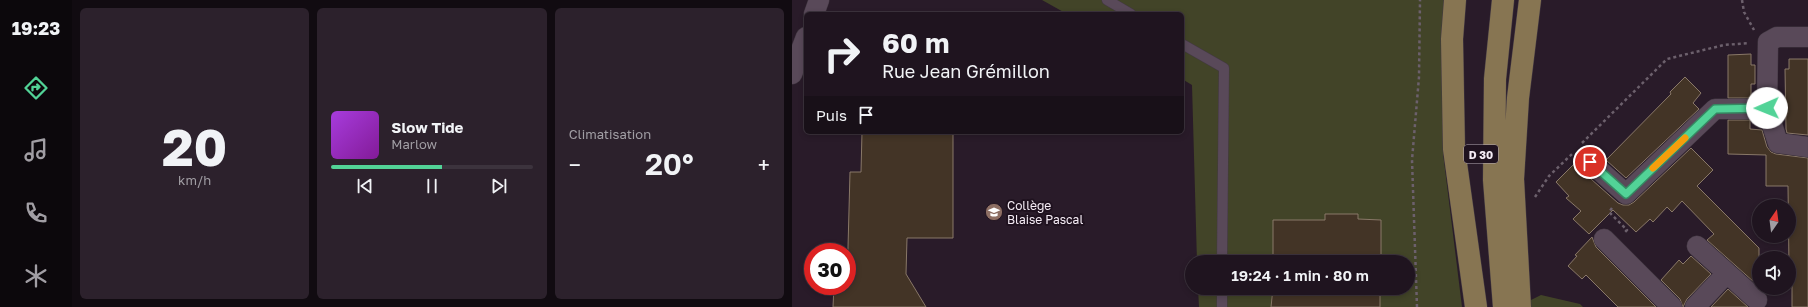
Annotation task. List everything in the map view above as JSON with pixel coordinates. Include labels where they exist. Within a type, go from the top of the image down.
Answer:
[{"type":"main road","points":[[1455,0],[1452,39],[1454,149],[1476,307]]},
{"type":"main road","name":"D 30","points":[[1488,0],[1481,75],[1480,176],[1490,307]]},
{"type":"main road","name":"D 30","points":[[1503,0],[1495,79],[1494,180],[1504,307]]},
{"type":"main road","points":[[1520,307],[1513,179],[1518,98],[1526,26],[1532,0]]},
{"type":"street","points":[[815,12],[820,0]]},
{"type":"street","points":[[1808,37],[1777,37],[1768,42],[1767,108],[1778,143],[1808,147]]},
{"type":"street","points":[[792,74],[804,42]]},
{"type":"street","points":[[1581,153],[1626,194],[1715,109],[1767,108]]},
{"type":"street","points":[[1608,243],[1672,307]]},
{"type":"street","points":[[1698,246],[1757,300]]},
{"type":"street","points":[[1695,307],[1727,273]]},
{"type":"lane","points":[[1107,0],[1128,12]]},
{"type":"lane","points":[[1184,45],[1224,68],[1222,255]]},
{"type":"lane","points":[[1222,295],[1222,307]]},
{"type":"path","points":[[1417,307],[1412,160],[1419,76],[1420,0]]},
{"type":"path","points":[[1742,0],[1744,12],[1754,30],[1768,42]]},
{"type":"path","points":[[1535,197],[1549,176],[1581,153],[1667,59],[1724,45],[1768,42]]},
{"type":"path","points":[[1608,243],[1627,230],[1608,212],[1626,194]]},
{"type":"green space","points":[[1042,0],[1446,0],[1443,153],[1462,307],[1199,307],[1198,295],[1415,295],[1415,255],[1197,255],[1192,85],[1184,80],[1184,12],[1063,12]]},
{"type":"green space","points":[[1541,295],[1580,304],[1583,307],[1528,307],[1527,302]]},
{"type":"building","points":[[1751,54],[1751,65],[1755,65],[1755,84],[1751,84],[1751,96],[1749,98],[1728,98],[1728,55]]},
{"type":"building","points":[[1789,59],[1808,59],[1808,135],[1787,133],[1786,129],[1785,69],[1789,69]]},
{"type":"building","points":[[1685,77],[1701,93],[1693,103],[1699,109],[1626,178],[1606,160],[1671,94],[1670,92]]},
{"type":"building","points":[[1728,120],[1750,120],[1750,129],[1762,130],[1767,147],[1771,152],[1808,158],[1808,307],[1792,307],[1792,295],[1796,295],[1796,251],[1789,251],[1789,243],[1796,243],[1796,199],[1788,199],[1788,186],[1766,186],[1766,155],[1728,154]]},
{"type":"building","points":[[862,134],[953,134],[953,238],[907,238],[906,274],[926,307],[833,307],[834,295],[856,295],[856,243],[848,243],[850,172],[861,172]]},
{"type":"building","points":[[1691,148],[1713,170],[1697,186],[1752,241],[1752,243],[1759,248],[1759,251],[1752,251],[1752,280],[1707,240],[1714,234],[1682,201],[1672,212],[1667,207],[1653,222],[1650,219],[1636,232],[1613,210],[1589,234],[1573,219],[1581,211],[1566,198],[1569,196],[1556,182],[1577,161],[1582,171],[1618,203],[1629,205]]},
{"type":"building","points":[[1325,214],[1358,214],[1358,219],[1381,220],[1381,255],[1273,255],[1273,220],[1325,220]]},
{"type":"building","points":[[1592,237],[1596,247],[1656,307],[1618,307],[1586,275],[1582,279],[1568,266],[1577,256],[1575,255]]},
{"type":"building","points":[[1691,256],[1711,274],[1687,299],[1683,307],[1680,299],[1661,280],[1679,260],[1683,264]]},
{"type":"building","points":[[1728,289],[1748,307],[1711,307]]},
{"type":"building","points":[[1272,295],[1380,295],[1380,307],[1271,307]]},
{"type":"slow traffic","points":[[1653,168],[1685,138]]},
{"type":"place","name":"Collège Blaise Pascal","points":[[994,212]]},
{"type":"route","points":[[1590,162],[1626,194],[1715,109],[1767,108]]}]
